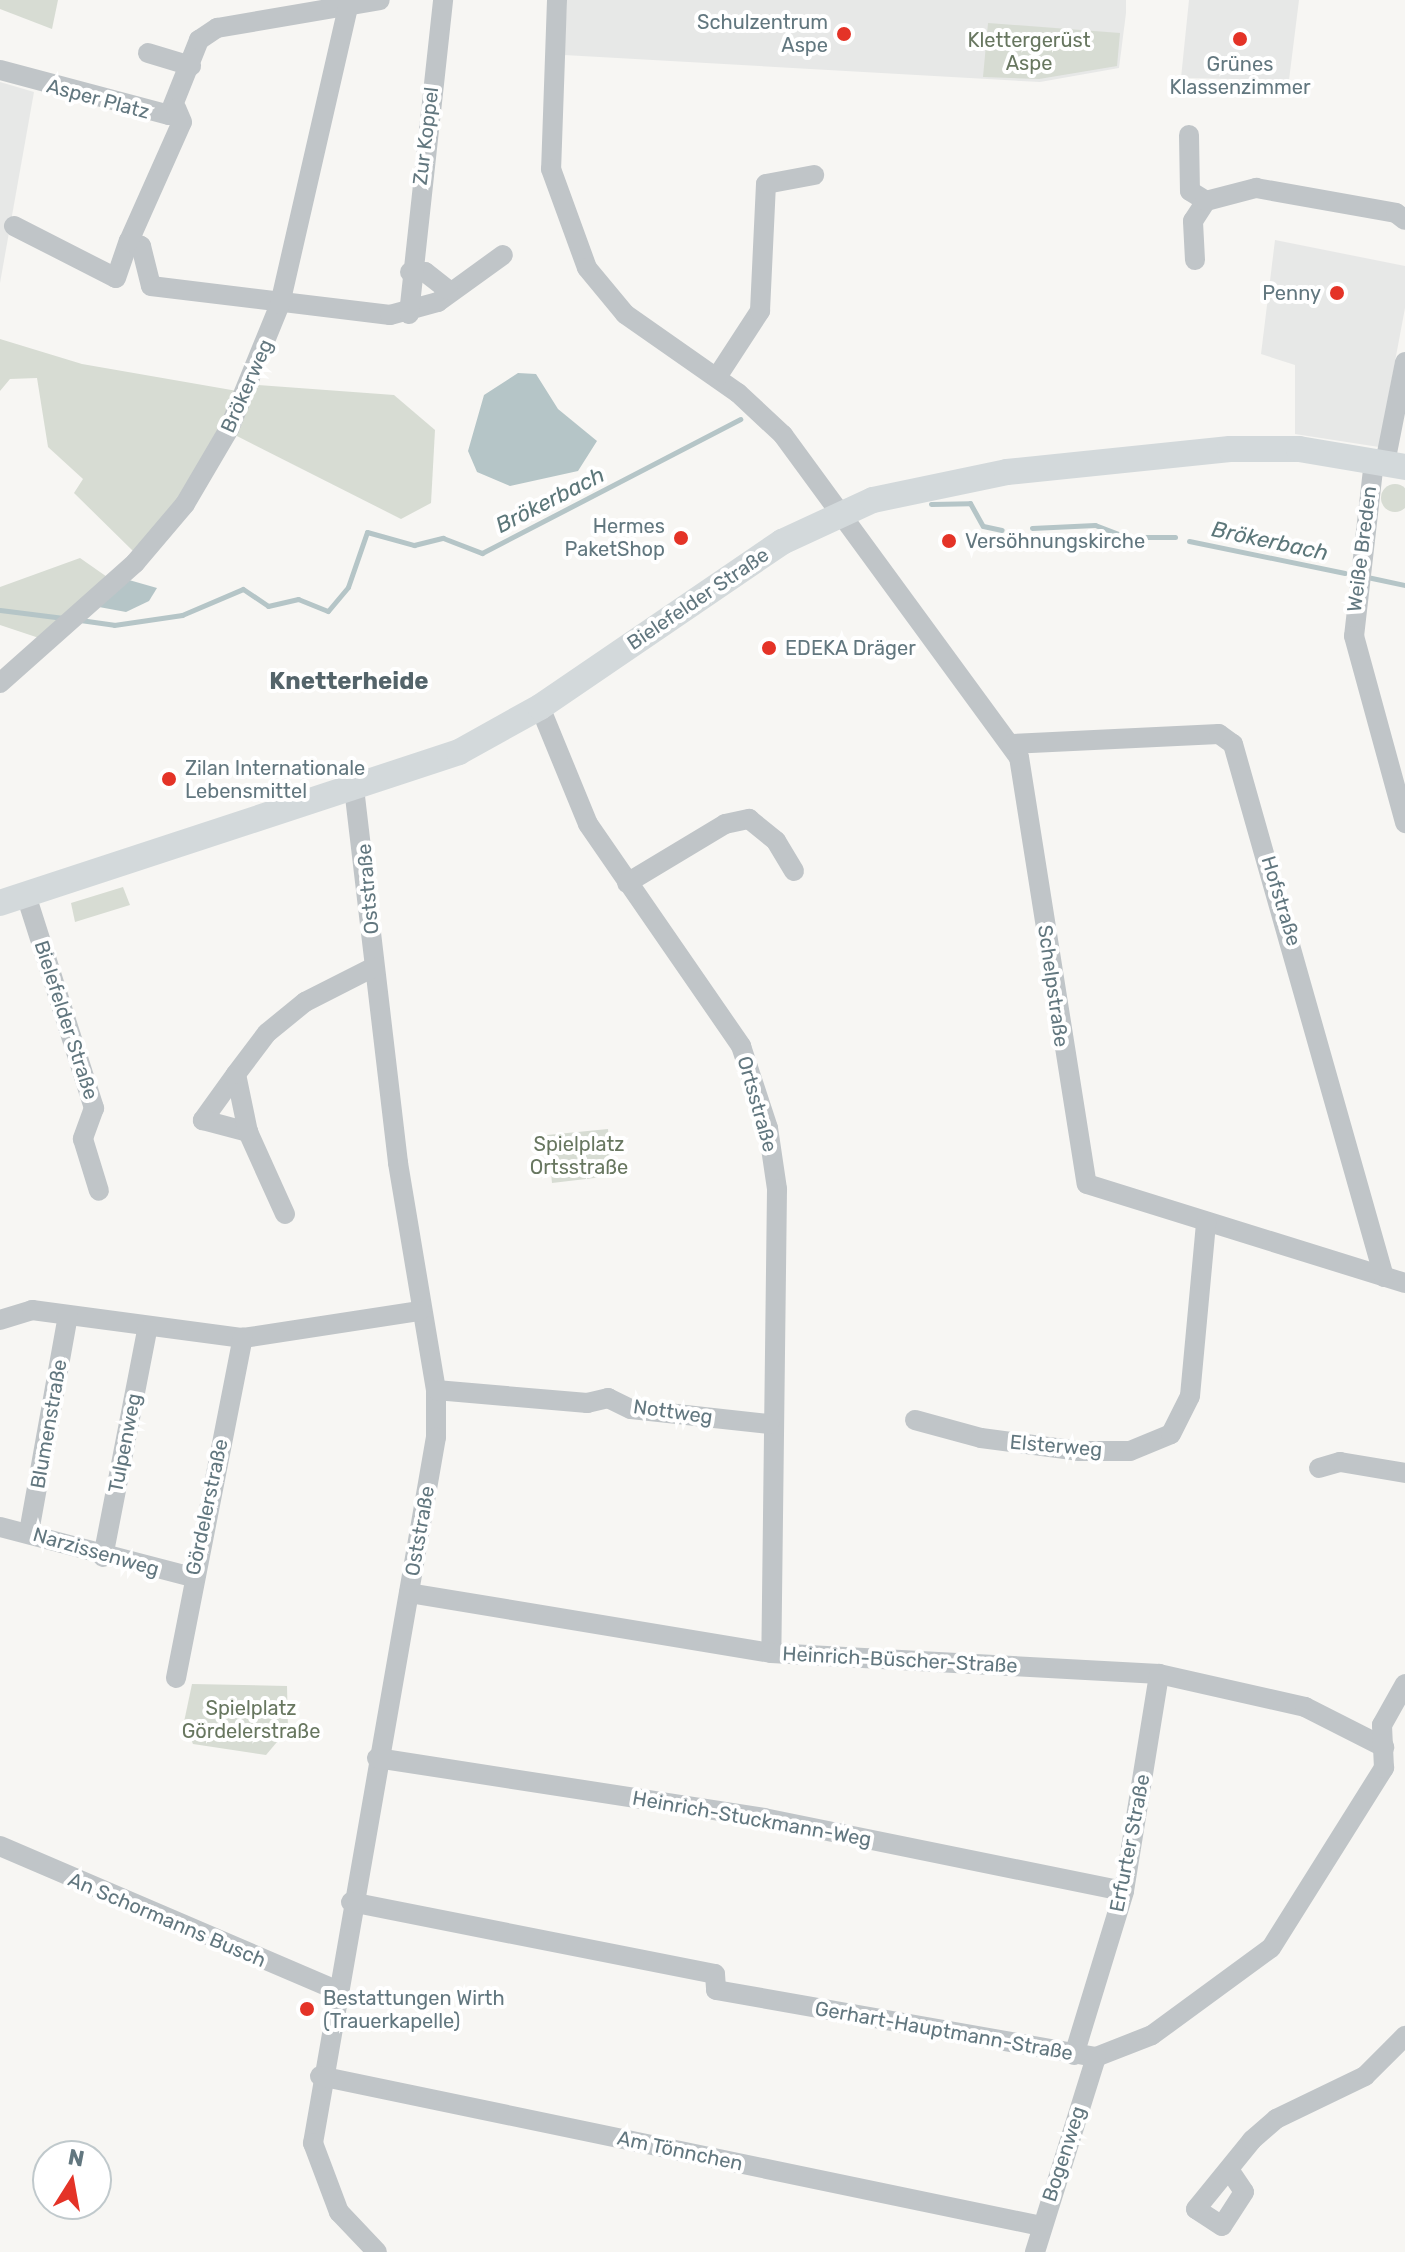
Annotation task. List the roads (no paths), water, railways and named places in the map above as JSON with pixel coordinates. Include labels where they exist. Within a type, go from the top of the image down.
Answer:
[{"type":"main road","name":"Bielefelder Straße","points":[[0,903],[459,752],[540,707],[782,542],[843,510],[955,480],[1186,453],[1269,447],[1388,464]]},
{"type":"street","name":"Asper Platz","points":[[0,70],[156,116],[176,108],[199,40],[217,28],[271,10],[348,8],[380,0]]},
{"type":"street","name":"Zur Koppel","points":[[409,314],[410,272],[443,0]]},
{"type":"street","name":"Schelpstraße","points":[[557,0],[551,169],[574,244],[625,314],[717,377],[783,435],[843,510],[1012,744],[1081,1175],[1098,1190],[1405,1283]]},
{"type":"street","name":"Brökerweg","points":[[0,683],[99,596],[185,504],[253,380],[280,304],[348,8]]},
{"type":"street","points":[[148,53],[191,66]]},
{"type":"street","points":[[116,278],[129,241],[182,122],[176,108]]},
{"type":"street","points":[[1189,135],[1190,191],[1206,201]]},
{"type":"street","points":[[717,377],[760,311],[766,184],[814,175]]},
{"type":"street","points":[[1195,260],[1193,221],[1206,201],[1256,188],[1396,213],[1405,220]]},
{"type":"street","points":[[14,226],[116,278],[151,286],[280,304],[409,314],[503,255]]},
{"type":"street","points":[[129,241],[149,257],[151,286]]},
{"type":"street","points":[[410,272],[425,272],[448,290]]},
{"type":"street","name":"Weiße Breden","points":[[1405,362],[1354,636],[1398,782],[1405,822]]},
{"type":"street","name":"Ortsstraße","points":[[540,707],[588,824],[741,1046],[768,1128],[777,1189],[769,1424],[771,1653]]},
{"type":"street","name":"Hofstraße","points":[[1012,744],[1219,734],[1233,744],[1384,1277]]},
{"type":"street","name":"Oststraße","points":[[354,788],[374,967],[420,1311],[436,1390],[436,1437],[320,2076],[313,2143],[339,2212],[377,2252]]},
{"type":"street","points":[[627,883],[725,824],[749,819],[776,841],[794,871]]},
{"type":"street","name":"Bielefelder Straße","points":[[26,895],[94,1108],[83,1139],[99,1191]]},
{"type":"street","points":[[248,1132],[203,1120],[267,1033],[305,1002],[374,967]]},
{"type":"street","points":[[236,1074],[248,1132],[285,1214]]},
{"type":"street","name":"Elsterweg","points":[[915,1420],[981,1438],[1078,1451],[1130,1451],[1171,1434],[1190,1396],[1206,1222]]},
{"type":"street","points":[[0,1320],[16,1311],[68,1316],[147,1330],[243,1338],[420,1311]]},
{"type":"street","name":"Blumenstraße","points":[[29,1532],[68,1316]]},
{"type":"street","name":"Tulpenweg","points":[[103,1557],[147,1330]]},
{"type":"street","name":"Gördelerstraße","points":[[176,1678],[192,1577],[243,1338]]},
{"type":"street","name":"Nottweg","points":[[436,1390],[587,1403],[608,1398],[631,1409],[769,1424]]},
{"type":"street","points":[[1319,1468],[1340,1462],[1405,1473]]},
{"type":"street","name":"Narzissenweg","points":[[0,1527],[29,1532],[103,1557],[192,1577]]},
{"type":"street","name":"Heinrich-Büscher-Straße","points":[[409,1593],[771,1653],[1159,1674],[1305,1707],[1384,1747]]},
{"type":"street","name":"Erfurter Straße","points":[[1074,2055],[1124,1891],[1159,1674]]},
{"type":"street","name":"Gerhart-Hauptmann-Straße","points":[[351,1902],[715,1974],[716,1990],[1096,2057],[1152,2035],[1271,1948],[1350,1833],[1384,1768],[1382,1725],[1405,1684]]},
{"type":"street","name":"Heinrich-Stuckmann-Weg","points":[[377,1758],[764,1818],[1124,1891]]},
{"type":"street","name":"An Schormanns Busch","points":[[0,1846],[336,1990]]},
{"type":"street","points":[[1230,2171],[1276,2119],[1365,2076],[1405,2036]]},
{"type":"street","name":"Bogenweg","points":[[1035,2252],[1096,2057]]},
{"type":"street","name":"Am Tönnchen","points":[[320,2076],[1041,2226]]},
{"type":"waterway","name":"Brökerbach","points":[[80,620],[114,625],[182,615],[243,589],[268,606],[298,599],[328,611],[348,587],[367,532],[414,545],[443,538],[482,553],[740,419]]},
{"type":"waterway","name":"Brökerbach","points":[[931,504],[970,503],[983,526],[1002,530]]},
{"type":"waterway","name":"Brökerbach","points":[[1032,528],[1095,525],[1126,537],[1175,537]]},
{"type":"waterway","name":"Brökerbach","points":[[1189,541],[1345,573]]},
{"type":"waterway","name":"Brökerbach","points":[[1367,577],[1405,585]]},
{"type":"waterway","name":"Brökerbach","points":[[0,610],[63,618]]},
{"type":"place","name":"Schulzentrum Aspe","points":[[844,34]]},
{"type":"place","name":"Grünes Klassenzimmer","points":[[1240,39]]},
{"type":"place","name":"Penny","points":[[1337,293]]},
{"type":"place","name":"Hermes PaketShop","points":[[681,538]]},
{"type":"place","name":"Versöhnungskirche","points":[[949,541]]},
{"type":"place","name":"EDEKA Dräger","points":[[769,648]]},
{"type":"place","name":"Zilan Internationale Lebensmittel","points":[[169,779]]},
{"type":"place","name":"Bestattungen Wirth (Trauerkapelle)","points":[[307,2009]]},
{"type":"district","name":"Knetterheide","points":[[349,682]]},
{"type":"park label","name":"Klettergerüst Aspe","points":[[1029,52]]},
{"type":"park label","name":"Spielplatz Ortsstraße","points":[[579,1156]]},
{"type":"park label","name":"Spielplatz Gördelerstraße","points":[[251,1720]]}]
